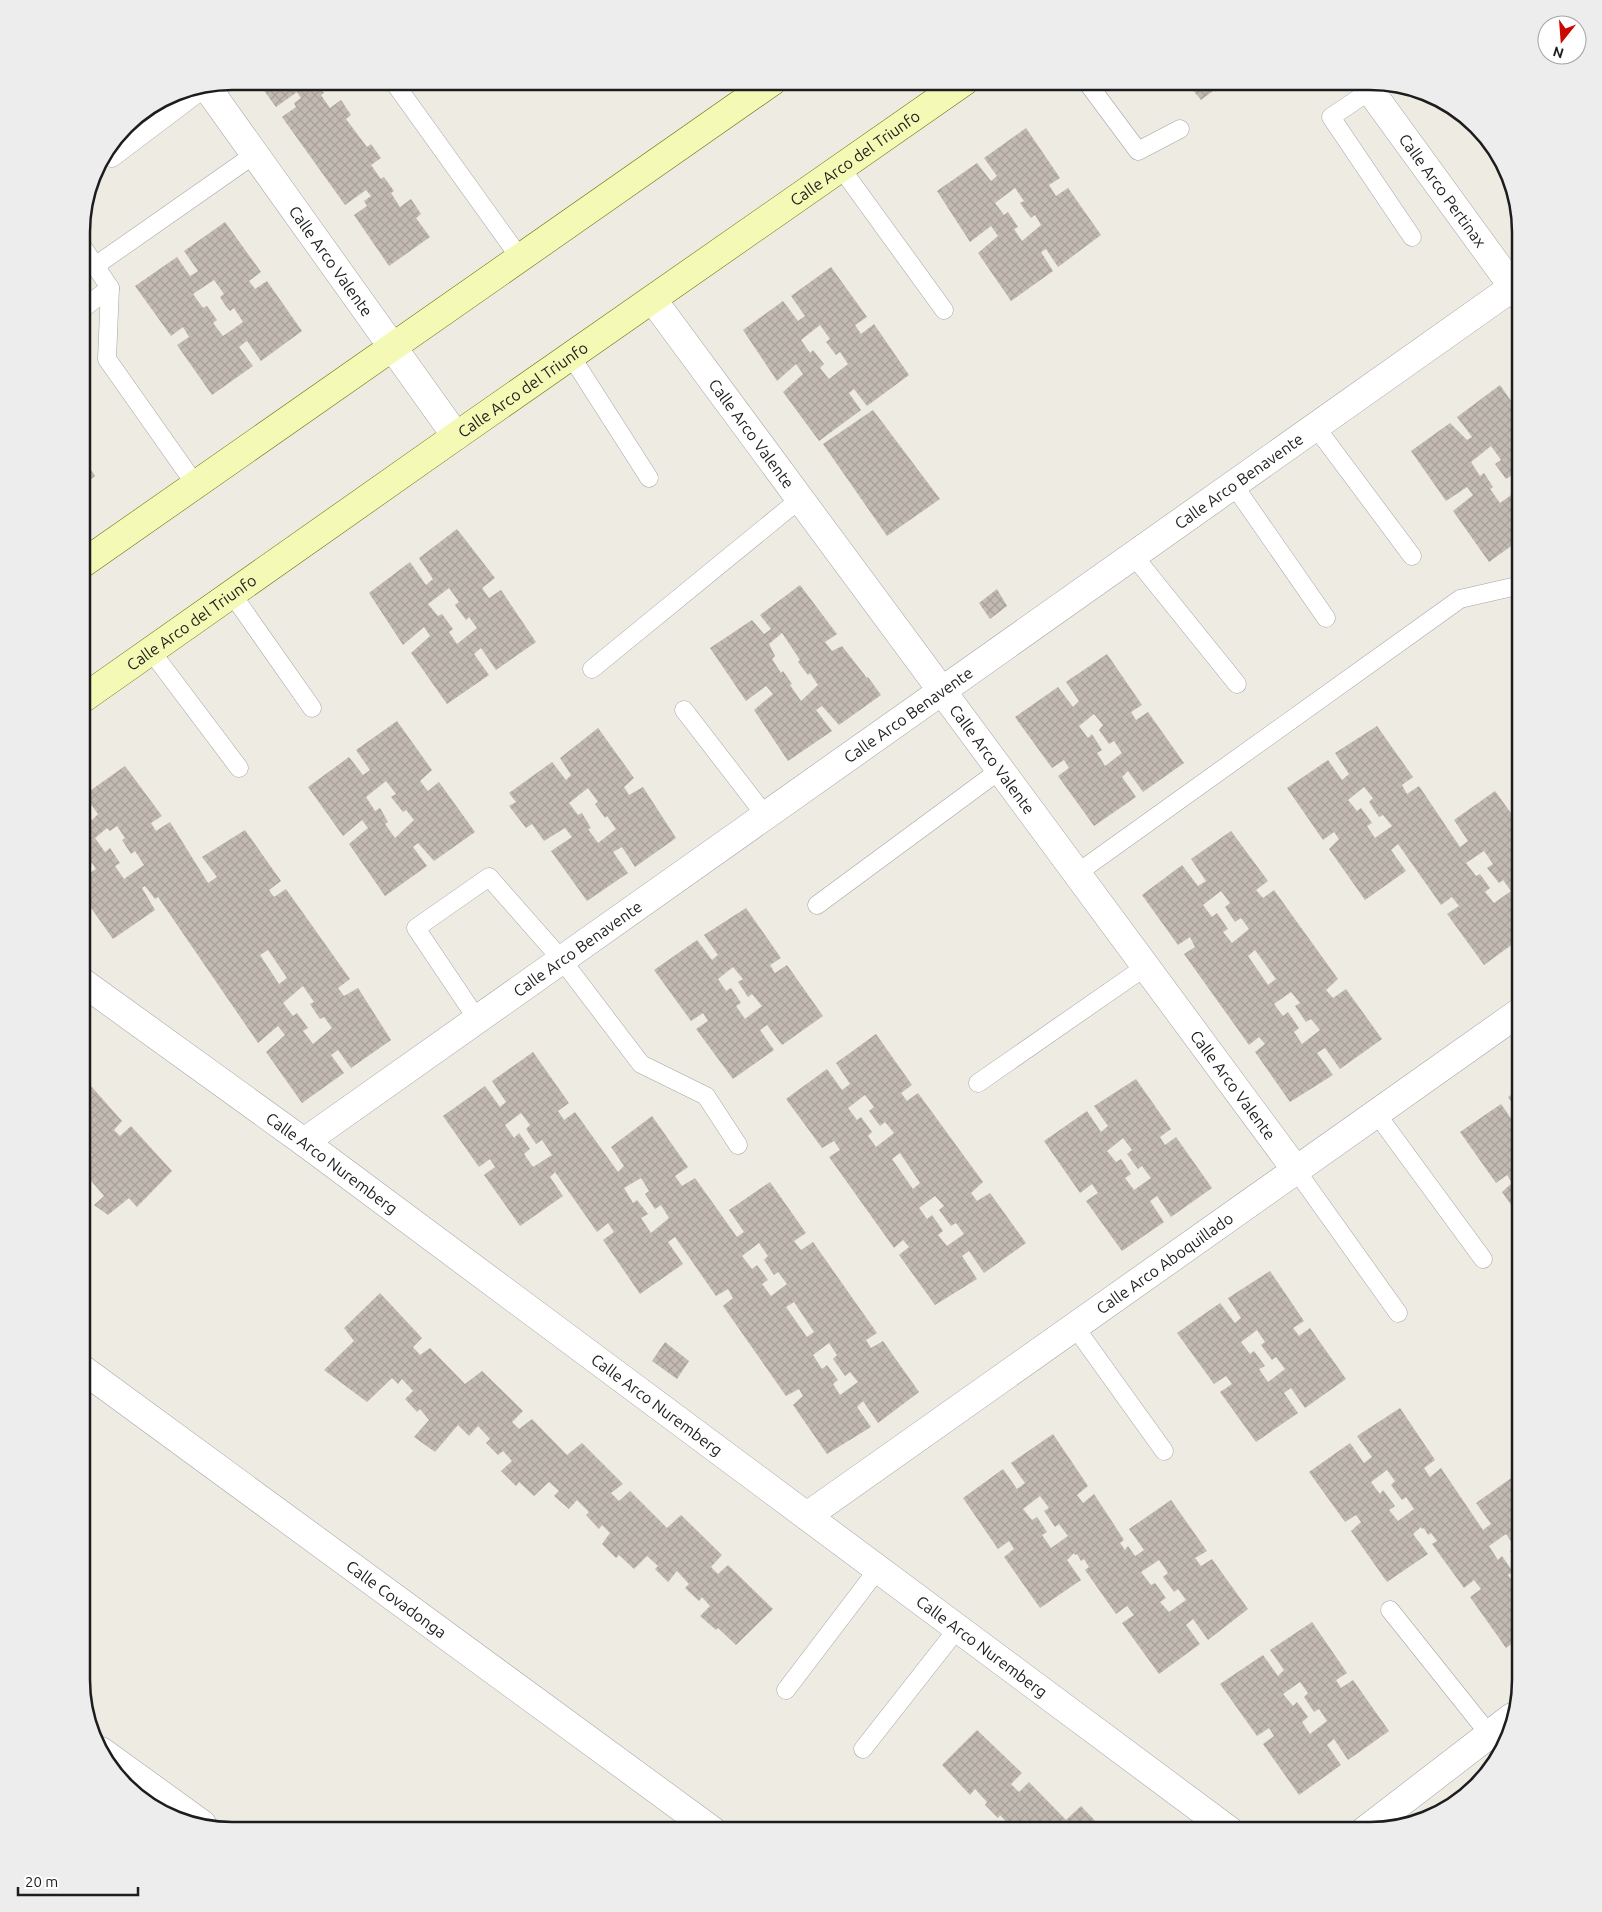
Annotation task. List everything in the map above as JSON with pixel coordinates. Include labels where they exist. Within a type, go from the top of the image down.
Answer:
[{"type":"street","points":[[90,558],[760,90]]},
{"type":"street","name":"Calle Arco del Triunfo","points":[[90,694],[456,436],[953,90]]},
{"type":"street","name":"Calle Arco Pertinax","points":[[1371,90],[1512,285]]},
{"type":"street","name":"Calle Arco Valente","points":[[210,92],[456,436]]},
{"type":"street","name":"Calle Arco Benavente","points":[[304,1142],[1315,426],[1512,295]]},
{"type":"street","name":"Calle Arco Valente","points":[[653,300],[1296,1170]]},
{"type":"street","name":"Calle Arco Nuremberg","points":[[90,987],[304,1142],[1218,1822]]},
{"type":"street","name":"Calle Arco Aboquillado","points":[[807,1516],[1512,1017]]},
{"type":"street","name":"Calle Covadonga","points":[[90,1375],[700,1822]]},
{"type":"street","points":[[1376,1822],[1505,1721]]},
{"type":"street","points":[[116,1762],[190,1815]]},
{"type":"lane","points":[[399,90],[520,258]]},
{"type":"lane","points":[[1092,90],[1138,151],[1180,129]]},
{"type":"lane","points":[[1363,90],[1331,117],[1412,237]]},
{"type":"lane","points":[[112,158],[196,95]]},
{"type":"lane","points":[[95,266],[255,154]]},
{"type":"lane","points":[[841,168],[944,310]]},
{"type":"lane","points":[[90,258],[110,288],[108,359],[195,484]]},
{"type":"lane","points":[[90,303],[110,288]]},
{"type":"lane","points":[[571,356],[649,478]]},
{"type":"lane","points":[[1315,426],[1412,556]]},
{"type":"lane","points":[[1233,484],[1326,618]]},
{"type":"lane","points":[[592,669],[800,499]]},
{"type":"lane","points":[[1133,554],[1237,684]]},
{"type":"lane","points":[[1076,874],[1460,599],[1512,587]]},
{"type":"lane","points":[[232,594],[312,708]]},
{"type":"lane","points":[[151,650],[239,768]]},
{"type":"lane","points":[[684,710],[765,815]]},
{"type":"lane","points":[[817,905],[1000,770]]},
{"type":"lane","points":[[477,1019],[416,928],[489,877],[562,960],[641,1064],[706,1096],[738,1145]]},
{"type":"lane","points":[[978,1083],[1145,967]]},
{"type":"lane","points":[[1376,1113],[1483,1259]]},
{"type":"lane","points":[[1296,1170],[1398,1313]]},
{"type":"lane","points":[[1075,1327],[1164,1451]]},
{"type":"lane","points":[[786,1690],[878,1568]]},
{"type":"lane","points":[[1390,1610],[1490,1734]]},
{"type":"lane","points":[[863,1749],[958,1628]]},
{"type":"building","points":[[264,90],[322,90],[324,93],[321,95],[330,108],[341,100],[351,115],[346,119],[367,147],[371,144],[381,158],[371,165],[381,179],[384,177],[394,191],[391,193],[400,207],[411,199],[421,214],[416,218],[430,237],[389,266],[354,215],[367,206],[364,201],[371,196],[366,190],[345,205],[282,117],[296,107],[294,103],[301,98],[297,92],[276,107]]},
{"type":"building","points":[[1193,90],[1214,90],[1201,100]]},
{"type":"building","points":[[1026,128],[1060,178],[1049,185],[1056,196],[1068,188],[1101,235],[1058,267],[1046,249],[1041,252],[1053,271],[1011,301],[978,253],[998,236],[991,226],[970,242],[937,191],[977,163],[991,181],[997,176],[984,158]],"holes":[[[1015,188],[1024,201],[1020,203],[1031,218],[1035,215],[1041,225],[1022,241],[1014,229],[1018,227],[1008,212],[1004,215],[995,203]]]},
{"type":"building","points":[[225,222],[261,272],[249,281],[255,289],[267,281],[302,331],[261,361],[247,341],[244,343],[239,347],[253,366],[212,395],[177,345],[189,337],[183,327],[171,336],[135,286],[177,257],[190,276],[198,271],[184,251]],"holes":[[[214,280],[224,294],[220,297],[225,305],[230,311],[234,308],[243,322],[223,336],[213,323],[217,320],[207,306],[203,308],[193,294]]]},
{"type":"building","points":[[831,267],[867,317],[855,325],[861,334],[874,324],[909,375],[867,406],[854,389],[849,393],[861,410],[819,441],[783,392],[803,374],[796,364],[777,381],[743,330],[783,301],[798,321],[805,316],[791,296]],"holes":[[[820,325],[830,339],[826,342],[836,355],[840,352],[848,364],[829,379],[820,368],[824,364],[813,350],[810,353],[801,340]]]},
{"type":"building","points":[[1500,385],[1512,402],[1512,475],[1506,479],[1495,464],[1501,460],[1491,446],[1471,462],[1480,476],[1484,473],[1493,487],[1490,489],[1500,503],[1512,494],[1512,545],[1489,562],[1453,511],[1473,495],[1467,487],[1446,501],[1411,451],[1450,423],[1467,440],[1472,437],[1457,417]]},
{"type":"building","points":[[873,410],[940,499],[887,536],[823,444]]},
{"type":"building","points":[[90,469],[95,476],[90,480]]},
{"type":"building","points":[[457,529],[495,578],[482,588],[489,598],[501,590],[536,642],[496,670],[481,648],[474,654],[489,675],[447,704],[411,653],[430,636],[424,627],[403,645],[369,593],[410,562],[426,585],[433,579],[419,558]],"holes":[[[449,588],[459,602],[455,605],[466,620],[469,617],[477,628],[457,644],[449,632],[453,629],[442,614],[438,616],[428,604]]]},
{"type":"building","points":[[800,585],[837,634],[825,642],[832,651],[842,646],[881,695],[839,725],[822,706],[816,710],[832,731],[788,761],[754,710],[773,694],[766,686],[746,701],[710,648],[752,620],[764,634],[771,629],[760,615]],"holes":[[[782,633],[800,660],[798,662],[808,675],[810,673],[818,685],[801,701],[790,685],[792,684],[783,671],[781,673],[772,659],[775,656],[769,644]]]},
{"type":"building","points":[[997,589],[1007,606],[990,619],[979,603]]},
{"type":"building","points":[[1107,654],[1142,705],[1131,712],[1136,720],[1148,712],[1184,763],[1143,792],[1128,771],[1122,777],[1136,797],[1094,826],[1058,776],[1069,768],[1064,760],[1052,768],[1015,717],[1058,687],[1073,707],[1079,701],[1066,682]],"holes":[[[1094,714],[1103,725],[1099,730],[1109,744],[1114,741],[1122,753],[1105,766],[1097,753],[1102,750],[1092,734],[1088,738],[1079,726]]]},
{"type":"building","points":[[397,721],[432,770],[420,781],[428,791],[439,782],[475,832],[434,861],[418,843],[413,847],[427,866],[385,896],[349,844],[368,828],[362,820],[343,836],[308,787],[349,757],[363,775],[370,770],[356,750]],"holes":[[[386,781],[396,794],[391,797],[403,812],[406,810],[414,820],[395,838],[385,824],[388,822],[380,808],[375,811],[366,797]]]},
{"type":"building","points":[[1377,726],[1413,777],[1402,785],[1407,794],[1419,786],[1460,847],[1468,841],[1454,820],[1495,791],[1512,815],[1512,945],[1484,965],[1447,914],[1459,906],[1452,897],[1441,905],[1398,844],[1391,850],[1406,871],[1365,900],[1329,849],[1339,839],[1334,832],[1323,840],[1287,788],[1328,760],[1342,780],[1349,774],[1335,753]],"holes":[[[1364,787],[1373,798],[1369,802],[1379,817],[1383,815],[1392,826],[1375,838],[1367,826],[1372,823],[1361,808],[1357,811],[1348,800]],[[1484,851],[1493,864],[1487,868],[1499,883],[1503,880],[1511,891],[1494,903],[1485,892],[1490,888],[1480,874],[1476,876],[1466,863]]]},
{"type":"building","points":[[598,728],[634,778],[624,787],[629,795],[643,787],[676,838],[635,867],[622,847],[613,852],[628,873],[587,901],[551,851],[572,837],[565,828],[544,841],[532,824],[526,828],[509,806],[516,802],[509,793],[552,762],[566,780],[571,775],[560,758]],"holes":[[[588,788],[598,802],[595,804],[616,829],[598,843],[588,829],[591,828],[582,813],[578,815],[569,803]]]},
{"type":"building","points":[[125,766],[162,816],[151,823],[156,831],[170,822],[208,883],[217,877],[202,857],[245,830],[281,881],[269,890],[274,897],[286,889],[350,979],[338,988],[344,996],[358,988],[391,1040],[351,1068],[338,1050],[331,1055],[344,1073],[302,1103],[266,1052],[285,1035],[278,1026],[258,1043],[158,897],[155,899],[145,886],[142,888],[155,910],[113,939],[90,907],[90,873],[96,869],[92,863],[90,864],[90,817],[92,820],[98,814],[90,803],[90,791]],"holes":[[[117,826],[125,838],[122,840],[131,854],[135,851],[144,865],[124,879],[115,866],[120,863],[110,848],[105,852],[95,838],[107,828],[110,831]],[[268,950],[287,978],[279,984],[260,955]],[[303,986],[314,1002],[310,1004],[320,1019],[324,1017],[332,1028],[313,1044],[303,1031],[308,1028],[297,1013],[293,1016],[283,1003]]]},
{"type":"building","points":[[1231,831],[1268,881],[1256,890],[1263,898],[1274,890],[1338,979],[1326,990],[1333,998],[1346,989],[1382,1039],[1340,1069],[1325,1048],[1317,1053],[1333,1075],[1290,1102],[1255,1052],[1265,1044],[1259,1037],[1249,1045],[1184,954],[1195,947],[1190,937],[1178,945],[1142,895],[1182,865],[1198,886],[1206,881],[1191,859]],"holes":[[[1221,891],[1230,903],[1225,907],[1235,922],[1241,918],[1249,929],[1232,943],[1223,932],[1228,929],[1217,913],[1212,917],[1203,905]],[[1255,950],[1276,979],[1268,985],[1248,956]],[[1291,992],[1300,1003],[1295,1006],[1306,1022],[1311,1019],[1320,1030],[1302,1044],[1294,1032],[1299,1028],[1288,1012],[1283,1016],[1274,1004]]]},
{"type":"building","points":[[746,908],[781,958],[770,965],[775,973],[787,965],[823,1016],[782,1045],[767,1025],[760,1030],[774,1050],[733,1079],[696,1029],[708,1021],[703,1013],[691,1021],[654,970],[697,940],[712,960],[718,955],[704,935]],"holes":[[[733,967],[743,979],[738,982],[748,997],[752,994],[762,1006],[745,1019],[736,1006],[741,1003],[731,988],[726,991],[718,979]]]},
{"type":"building","points":[[876,1034],[912,1085],[901,1093],[907,1101],[918,1093],[983,1182],[971,1193],[977,1201],[990,1193],[1026,1243],[984,1273],[969,1251],[962,1256],[977,1279],[935,1305],[899,1255],[909,1247],[903,1240],[894,1248],[829,1157],[840,1150],[834,1141],[822,1148],[786,1099],[827,1069],[842,1090],[850,1084],[836,1063]],"holes":[[[865,1095],[874,1107],[869,1111],[880,1126],[885,1122],[894,1133],[876,1147],[868,1136],[872,1132],[861,1117],[857,1120],[848,1108]],[[900,1153],[920,1183],[913,1189],[892,1159]],[[935,1196],[944,1206],[939,1210],[951,1226],[956,1223],[964,1234],[947,1246],[938,1235],[943,1231],[932,1215],[927,1219],[919,1208]]]},
{"type":"building","points":[[533,1052],[569,1103],[558,1111],[564,1120],[575,1112],[618,1172],[624,1166],[611,1147],[652,1116],[688,1167],[675,1176],[682,1186],[695,1178],[737,1237],[744,1232],[729,1210],[770,1182],[806,1233],[794,1241],[801,1250],[813,1242],[877,1333],[866,1340],[871,1348],[883,1341],[919,1392],[878,1423],[863,1401],[857,1407],[871,1427],[827,1454],[793,1405],[803,1396],[799,1389],[786,1396],[723,1306],[733,1298],[728,1289],[716,1296],[675,1237],[668,1242],[683,1264],[640,1294],[603,1240],[614,1232],[608,1223],[597,1232],[555,1172],[550,1177],[563,1196],[520,1226],[484,1175],[495,1167],[490,1159],[479,1167],[443,1116],[485,1086],[500,1107],[506,1102],[492,1081]],"holes":[[[521,1113],[530,1125],[526,1129],[536,1144],[542,1140],[552,1155],[533,1167],[524,1154],[530,1149],[519,1133],[514,1138],[505,1125]],[[641,1178],[649,1191],[645,1194],[655,1209],[661,1205],[669,1218],[651,1233],[641,1218],[648,1214],[637,1200],[633,1203],[624,1188]],[[759,1243],[768,1256],[764,1260],[774,1275],[778,1272],[787,1284],[771,1296],[762,1284],[768,1280],[757,1265],[752,1269],[742,1256]],[[794,1302],[814,1332],[807,1337],[786,1307]],[[829,1343],[837,1355],[833,1359],[845,1376],[850,1372],[858,1382],[840,1395],[833,1384],[838,1380],[827,1365],[822,1369],[813,1355]]]},
{"type":"building","points":[[1136,1079],[1171,1129],[1160,1137],[1165,1145],[1176,1137],[1212,1188],[1171,1217],[1157,1196],[1150,1201],[1164,1222],[1122,1251],[1086,1201],[1098,1193],[1092,1184],[1080,1193],[1044,1141],[1087,1111],[1101,1132],[1108,1126],[1094,1106]],"holes":[[[1123,1138],[1132,1150],[1127,1154],[1138,1169],[1142,1166],[1151,1178],[1134,1190],[1125,1178],[1131,1174],[1121,1159],[1116,1162],[1107,1151]]]},
{"type":"building","points":[[90,1085],[122,1121],[114,1130],[120,1136],[131,1126],[172,1171],[137,1207],[129,1198],[108,1215],[94,1205],[104,1196],[90,1180]]},
{"type":"building","points":[[1512,1095],[1512,1103],[1508,1097]]},
{"type":"building","points":[[1501,1104],[1512,1120],[1512,1183],[1507,1175],[1496,1183],[1460,1132]]},
{"type":"building","points":[[1512,1183],[1512,1206],[1502,1192]]},
{"type":"building","points":[[1270,1271],[1304,1321],[1293,1328],[1299,1336],[1310,1328],[1346,1379],[1305,1408],[1291,1388],[1284,1393],[1298,1413],[1256,1442],[1220,1392],[1232,1384],[1226,1376],[1214,1384],[1177,1333],[1220,1303],[1235,1323],[1241,1318],[1228,1298]],"holes":[[[1257,1330],[1265,1342],[1261,1345],[1272,1360],[1276,1357],[1285,1369],[1268,1382],[1259,1369],[1265,1366],[1254,1351],[1250,1354],[1241,1342]]]},
{"type":"building","points":[[380,1293],[422,1338],[413,1347],[420,1355],[430,1348],[465,1384],[482,1371],[523,1411],[512,1422],[519,1429],[532,1419],[567,1455],[582,1443],[623,1484],[611,1493],[619,1501],[630,1491],[667,1528],[681,1515],[722,1555],[711,1567],[718,1574],[728,1565],[773,1609],[736,1645],[718,1628],[716,1630],[700,1616],[710,1606],[702,1597],[699,1601],[685,1588],[689,1584],[677,1571],[668,1582],[655,1569],[658,1566],[647,1556],[634,1569],[619,1555],[616,1558],[602,1544],[610,1533],[602,1525],[599,1529],[586,1515],[589,1512],[577,1500],[569,1509],[554,1496],[559,1491],[549,1482],[534,1496],[519,1482],[516,1486],[501,1471],[512,1461],[503,1451],[498,1455],[486,1443],[490,1439],[478,1426],[469,1436],[458,1425],[435,1452],[414,1437],[429,1420],[420,1409],[417,1412],[405,1399],[413,1391],[402,1379],[398,1384],[392,1378],[367,1402],[324,1370],[354,1341],[344,1328]]},
{"type":"building","points":[[665,1342],[689,1361],[677,1379],[652,1361]]},
{"type":"building","points":[[1400,1408],[1435,1460],[1424,1468],[1430,1477],[1441,1468],[1483,1530],[1491,1524],[1476,1503],[1512,1478],[1512,1543],[1506,1534],[1489,1546],[1498,1560],[1502,1556],[1512,1571],[1508,1575],[1512,1580],[1512,1644],[1506,1648],[1470,1597],[1481,1589],[1474,1580],[1464,1588],[1432,1544],[1437,1541],[1431,1533],[1428,1535],[1424,1528],[1422,1529],[1421,1527],[1413,1534],[1428,1554],[1387,1582],[1351,1531],[1361,1522],[1356,1515],[1345,1522],[1309,1472],[1350,1443],[1364,1463],[1372,1457],[1357,1436]],"holes":[[[1387,1470],[1395,1481],[1391,1485],[1402,1500],[1406,1497],[1414,1509],[1398,1521],[1389,1510],[1395,1506],[1383,1490],[1380,1494],[1371,1482]]]},
{"type":"building","points":[[1053,1434],[1088,1486],[1077,1495],[1083,1503],[1094,1494],[1124,1540],[1120,1543],[1125,1550],[1128,1546],[1135,1556],[1144,1550],[1129,1529],[1171,1500],[1207,1551],[1195,1558],[1201,1566],[1212,1559],[1248,1609],[1208,1640],[1193,1619],[1186,1625],[1200,1644],[1159,1674],[1122,1623],[1134,1615],[1127,1606],[1116,1614],[1085,1570],[1089,1567],[1084,1559],[1081,1561],[1077,1554],[1075,1555],[1074,1553],[1067,1560],[1081,1580],[1040,1608],[1004,1557],[1014,1549],[1009,1541],[998,1549],[963,1498],[1003,1469],[1017,1489],[1025,1483],[1011,1463]],"holes":[[[1040,1496],[1049,1508],[1044,1511],[1055,1527],[1059,1524],[1068,1536],[1051,1548],[1042,1535],[1047,1532],[1037,1517],[1032,1520],[1023,1509]],[[1159,1560],[1168,1573],[1163,1577],[1174,1592],[1178,1589],[1186,1600],[1169,1612],[1160,1602],[1166,1598],[1155,1583],[1151,1585],[1141,1572]]]},
{"type":"building","points":[[1312,1622],[1347,1673],[1336,1680],[1341,1688],[1353,1680],[1389,1731],[1348,1760],[1334,1739],[1327,1745],[1341,1765],[1299,1795],[1263,1744],[1274,1736],[1269,1728],[1257,1736],[1220,1684],[1263,1655],[1278,1676],[1284,1670],[1270,1650]],"holes":[[[1300,1682],[1308,1693],[1304,1697],[1314,1712],[1319,1709],[1327,1721],[1310,1734],[1302,1722],[1308,1717],[1297,1702],[1293,1706],[1283,1694]]]},
{"type":"building","points":[[977,1730],[1022,1773],[1011,1784],[1019,1792],[1029,1782],[1066,1820],[1081,1806],[1096,1822],[1007,1822],[1000,1815],[998,1818],[985,1805],[987,1802],[975,1789],[970,1795],[942,1765]]}]
